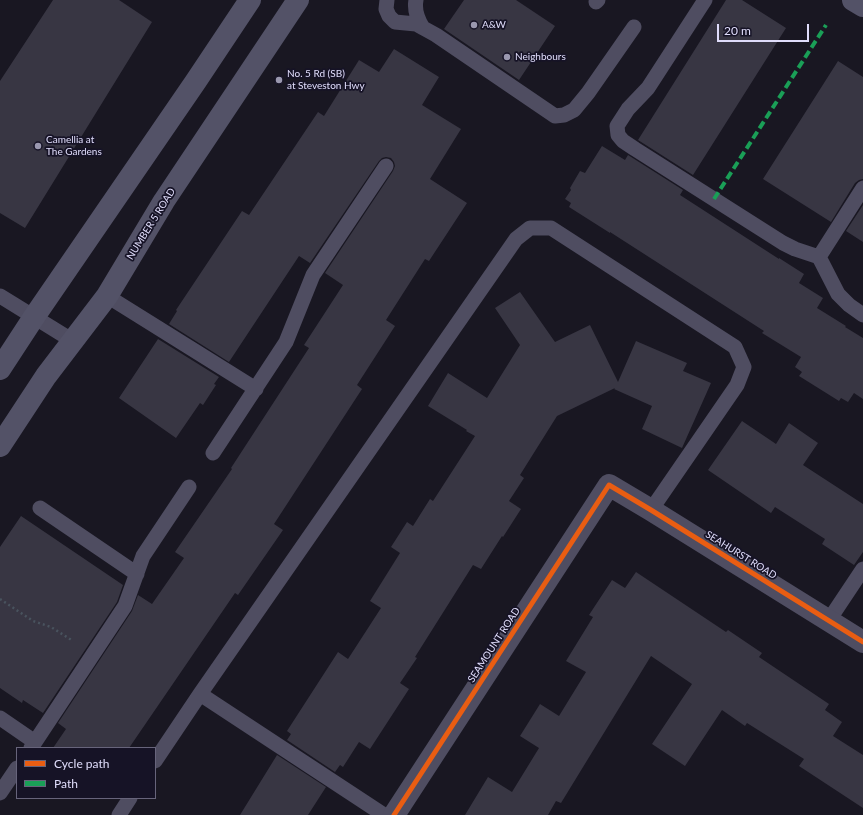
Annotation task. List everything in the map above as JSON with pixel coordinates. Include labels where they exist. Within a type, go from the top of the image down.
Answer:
[{"type":"main road","points":[[0,369],[250,0]]},
{"type":"main road","name":"NUMBER 5 ROAD","points":[[0,446],[38,388],[107,296],[164,201],[298,0]]},
{"type":"main road","points":[[853,0],[863,6]]},
{"type":"street","name":"SEAHURST ROAD","points":[[609,485],[830,620],[863,642]]},
{"type":"street","name":"SEAMOUNT ROAD","points":[[394,815],[609,485]]},
{"type":"lane","points":[[387,0],[386,9],[389,16],[395,22],[416,24],[436,35],[556,116],[564,115],[574,110],[588,93],[634,27]]},
{"type":"lane","points":[[416,0],[415,4],[418,19],[423,28]]},
{"type":"lane","points":[[705,0],[648,88],[628,108],[617,126],[618,135],[623,141],[635,149],[783,243],[795,249],[819,257],[838,294],[849,305],[863,315]]},
{"type":"lane","points":[[213,453],[286,342],[313,275],[386,166]]},
{"type":"lane","points":[[819,257],[863,188]]},
{"type":"lane","points":[[156,760],[516,239],[530,228],[551,228],[735,347],[744,367],[737,385],[651,510]]},
{"type":"lane","points":[[0,296],[73,341]]},
{"type":"lane","points":[[107,296],[256,389]]},
{"type":"lane","points":[[0,718],[33,745],[125,606],[143,556],[188,488]]},
{"type":"lane","points":[[40,508],[137,574]]},
{"type":"lane","points":[[830,620],[863,569]]},
{"type":"lane","points":[[200,694],[384,815]]},
{"type":"lane","points":[[0,793],[16,769]]},
{"type":"lane","points":[[119,815],[129,799]]},
{"type":"path","points":[[0,600],[33,621],[51,627],[93,655]]},
{"type":"building","name":"Camellia at The Gardens","points":[[53,0],[119,0],[152,22],[25,228],[0,213],[0,81]]},
{"type":"building","name":"Neighbours","points":[[464,0],[516,0],[555,26],[519,80],[444,29]]},
{"type":"building","points":[[726,0],[742,0],[786,28],[693,175],[638,140]]},
{"type":"building","points":[[394,49],[439,77],[422,105],[461,129],[430,179],[467,203],[429,261],[425,259],[386,320],[395,326],[357,385],[362,389],[274,524],[283,530],[238,595],[235,593],[130,747],[54,747],[66,729],[58,723],[132,611],[138,595],[152,604],[184,558],[175,552],[232,469],[231,468],[309,348],[304,345],[343,285],[325,273],[393,171],[395,166],[394,162],[391,158],[386,157],[379,161],[310,263],[299,256],[229,362],[169,324],[177,311],[176,310],[242,211],[249,215],[318,112],[324,116],[359,60],[379,72]]},
{"type":"building","points":[[838,61],[863,77],[863,179],[855,183],[831,222],[763,179]]},
{"type":"building","points":[[602,146],[625,160],[628,155],[683,190],[680,195],[804,274],[799,283],[823,298],[817,308],[863,338],[863,399],[854,393],[848,402],[841,398],[839,401],[799,376],[802,372],[795,367],[801,357],[762,333],[764,331],[569,207],[571,203],[565,199],[571,190],[570,188],[580,171],[585,173]]},
{"type":"building","points":[[863,205],[863,242],[846,231]]},
{"type":"building","points":[[520,292],[555,342],[590,325],[618,382],[636,341],[687,363],[683,371],[711,383],[682,448],[642,429],[652,406],[614,389],[615,388],[557,416],[520,475],[524,478],[509,501],[521,509],[481,569],[473,565],[415,657],[417,658],[400,683],[409,689],[370,749],[359,742],[343,767],[340,765],[335,772],[287,740],[291,734],[287,731],[338,652],[348,659],[381,608],[370,601],[400,553],[391,547],[407,522],[413,526],[430,499],[433,501],[475,436],[428,406],[448,373],[487,398],[520,345],[495,308]]},
{"type":"building","points":[[158,339],[219,377],[214,384],[216,385],[203,405],[200,403],[176,438],[119,398]]},
{"type":"building","points":[[742,421],[776,444],[789,423],[818,443],[803,465],[863,504],[863,552],[854,565],[822,544],[825,539],[775,507],[771,513],[708,470]]},
{"type":"building","points":[[21,516],[123,585],[117,602],[43,713],[23,700],[22,703],[0,688],[0,547]]},
{"type":"building","points":[[636,572],[726,632],[728,630],[762,653],[759,657],[829,704],[825,710],[842,722],[833,736],[863,755],[863,808],[799,766],[804,759],[747,723],[745,726],[722,710],[685,766],[652,744],[692,684],[651,656],[561,803],[556,801],[548,815],[465,815],[488,777],[512,792],[539,748],[520,736],[540,704],[559,716],[586,672],[566,661],[593,617],[589,615],[612,580],[625,588]]},
{"type":"building","points":[[277,755],[326,787],[308,815],[240,815]]},
{"type":"marked path","points":[[714,199],[826,25]]},
{"type":"cycle path","points":[[394,815],[609,485],[863,642]]},
{"type":"place","name":"A&W","points":[[474,25]]},
{"type":"place","name":"Neighbours","points":[[507,57]]},
{"type":"place","name":"No. 5 Rd (SB) at Steveston Hwy","points":[[279,80]]},
{"type":"place","name":"Camellia at The Gardens","points":[[38,146]]}]
